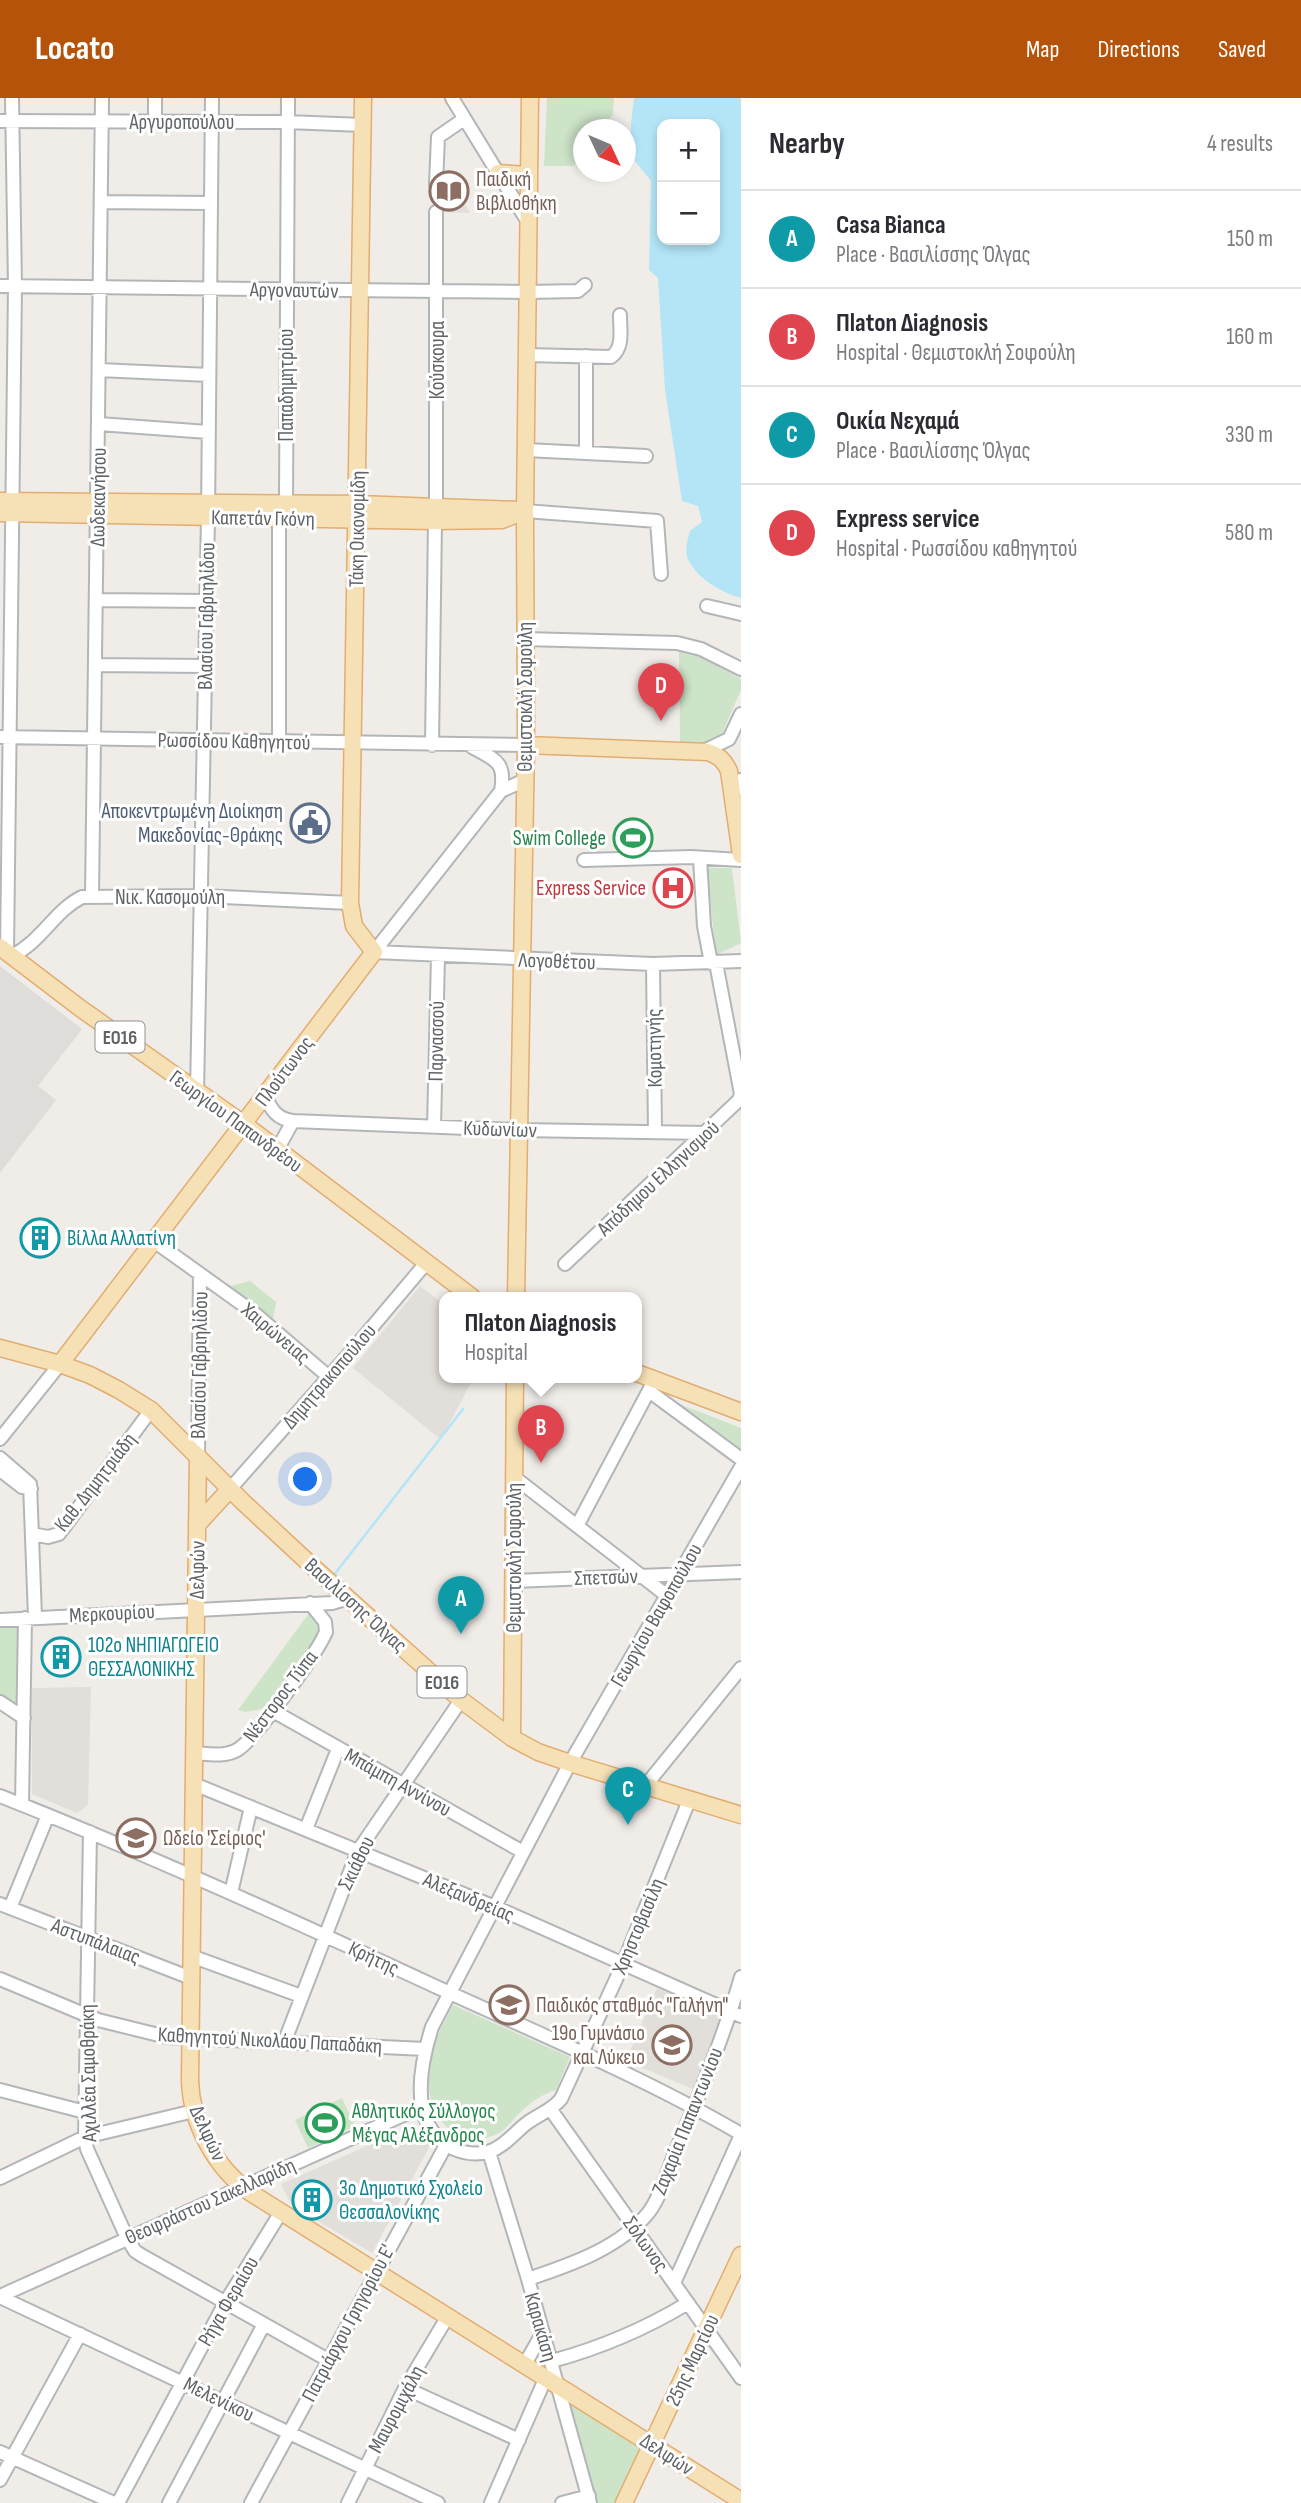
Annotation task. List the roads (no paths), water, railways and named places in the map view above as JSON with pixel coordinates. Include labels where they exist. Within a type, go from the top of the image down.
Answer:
[{"type":"main road","name":"Τάκη Οικονομίδη","points":[[363,98],[350,902],[354,926],[374,952]]},
{"type":"main road","name":"Θεμιστοκλή Σοφούλη","points":[[516,1292],[526,745],[524,511],[530,98]]},
{"type":"main road","points":[[498,173],[529,175]]},
{"type":"main road","name":"Καπετάν Γκόνη","points":[[7,507],[435,514],[524,511]]},
{"type":"main road","points":[[526,745],[705,752],[720,757],[725,763],[733,797],[741,857]]},
{"type":"main road","name":"Γεωργίου Παπανδρέου","points":[[6,952],[277,1150],[465,1292]]},
{"type":"main road","name":"Πλούτωνος","points":[[60,1364],[374,952]]},
{"type":"main road","name":"Βασιλίσσης Όλγας","points":[[0,1348],[60,1364],[101,1380],[151,1410],[230,1489],[461,1700],[512,1738],[538,1752],[570,1763],[741,1815]]},
{"type":"main road","points":[[642,1377],[652,1385],[741,1412]]},
{"type":"main road","name":"Θεμιστοκλή Σοφούλη","points":[[512,1738],[515,1383]]},
{"type":"main road","name":"Δελφών","points":[[198,1456],[190,2090],[194,2111],[219,2162],[243,2187],[281,2212],[525,2364],[551,2374],[652,2445],[741,2501]]},
{"type":"main road","name":"Δελφών","points":[[197,1525],[230,1489]]},
{"type":"main road","name":"25ης Μαρτίου","points":[[624,2503],[739,2263]]},
{"type":"street","points":[[6,952],[7,507],[15,286],[6,121],[12,98]]},
{"type":"street","name":"Δωδεκανήσου","points":[[92,897],[102,98]]},
{"type":"street","points":[[155,98],[155,122]]},
{"type":"street","name":"Βλασίου Γαβριηλίδου","points":[[197,1093],[208,510],[212,98]]},
{"type":"street","name":"Παπαδημητρίου","points":[[279,742],[288,98]]},
{"type":"street","points":[[452,98],[528,223]]},
{"type":"street","points":[[436,184],[438,137],[464,119]]},
{"type":"street","name":"Αργυροπούλου","points":[[6,121],[287,122],[363,125]]},
{"type":"street","points":[[101,202],[210,203]]},
{"type":"street","name":"Κούσκουρα","points":[[432,745],[436,212]]},
{"type":"street","name":"Αργοναυτών","points":[[0,286],[528,292],[579,291],[585,285]]},
{"type":"street","points":[[526,355],[611,356],[620,345],[620,315]]},
{"type":"street","points":[[586,356],[586,453]]},
{"type":"street","points":[[99,370],[209,375]]},
{"type":"street","points":[[99,424],[208,432]]},
{"type":"street","points":[[526,450],[646,456]]},
{"type":"street","name":"Καπετάν Γκόνη","points":[[524,511],[657,521],[661,574]]},
{"type":"street","points":[[97,600],[206,601]]},
{"type":"street","points":[[707,606],[741,614]]},
{"type":"street","points":[[524,639],[677,643],[701,649],[741,669]]},
{"type":"street","points":[[96,665],[205,666]]},
{"type":"street","points":[[705,752],[729,739],[741,714]]},
{"type":"street","name":"Ρωσσίδου Καθηγητού","points":[[5,737],[526,745]]},
{"type":"street","points":[[469,746],[498,763],[503,778],[501,791]]},
{"type":"street","name":"Πλούτωνος","points":[[374,952],[501,791],[525,780]]},
{"type":"street","points":[[733,797],[741,780]]},
{"type":"street","points":[[584,860],[741,857]]},
{"type":"street","points":[[700,858],[704,926],[713,963]]},
{"type":"street","name":"Νικ. Κασομούλη","points":[[6,952],[35,942],[71,903],[82,897],[201,896],[350,902]]},
{"type":"street","name":"Λογοθέτου","points":[[374,952],[653,964],[741,961]]},
{"type":"street","name":"Παρνασσού","points":[[434,1126],[438,956]]},
{"type":"street","name":"Απόδημου Ελληνισμού","points":[[565,1264],[736,1106],[741,1094],[713,963]]},
{"type":"street","name":"Κομοτηνής","points":[[653,964],[654,1132]]},
{"type":"street","points":[[265,1095],[272,1111],[281,1118],[293,1121],[277,1150]]},
{"type":"street","name":"Κυδωνίων","points":[[293,1121],[519,1130],[707,1133]]},
{"type":"street","name":"Χαιρώνειας","points":[[154,1241],[253,1312],[329,1377]]},
{"type":"street","name":"Δημητρακοπούλου","points":[[230,1489],[426,1263]]},
{"type":"street","name":"Βλασίου Γαβριηλίδου","points":[[198,1456],[200,1274]]},
{"type":"street","name":"Πλούτωνος","points":[[0,1439],[60,1364]]},
{"type":"street","points":[[577,1526],[652,1385],[741,1459]]},
{"type":"street","name":"Καθ. Δημητριάδη","points":[[32,1534],[48,1537],[63,1530],[151,1410]]},
{"type":"street","points":[[0,1458],[28,1481],[31,1489],[30,1618],[22,1805]]},
{"type":"street","name":"Γεωργίου Βαφοπούλου","points":[[421,2106],[421,2073],[432,2027],[570,1763],[741,1467]]},
{"type":"street","points":[[0,1470],[22,1487],[31,1489]]},
{"type":"street","points":[[514,1477],[666,1595]]},
{"type":"street","name":"Σπετσών","points":[[513,1581],[741,1572]]},
{"type":"street","name":"Μερκουρίου","points":[[0,1620],[332,1603],[349,1598]]},
{"type":"street","name":"Νέστορος Τύπα","points":[[194,1753],[225,1755],[238,1750],[272,1711],[326,1633],[326,1623],[310,1603]]},
{"type":"street","points":[[646,1785],[741,1668]]},
{"type":"street","name":"Σκιάθου","points":[[284,2043],[358,1851],[461,1700]]},
{"type":"street","points":[[0,1702],[24,1718]]},
{"type":"street","name":"Μπάμπη Αννίνου","points":[[272,1711],[523,1852]]},
{"type":"street","points":[[306,1829],[338,1749]]},
{"type":"street","name":"Αλεξανδρείας","points":[[194,1784],[495,1907],[736,2014]]},
{"type":"street","name":"Κρήτης","points":[[0,1797],[90,1832],[230,1893],[582,2052],[694,2107],[741,2135]]},
{"type":"street","name":"Χρηστοβασίλη","points":[[551,2110],[561,2099],[623,1964],[690,1798]]},
{"type":"street","points":[[230,1893],[251,1807]]},
{"type":"street","points":[[5,1906],[48,1815]]},
{"type":"street","name":"Αχιλλέα Σαμοθράκη","points":[[90,1832],[85,2137],[87,2149],[127,2238],[138,2253],[328,2360]]},
{"type":"street","name":"Αστυπάλαιας","points":[[5,1906],[191,1978]]},
{"type":"street","points":[[191,1956],[301,1996]]},
{"type":"street","name":"Ζαχαρία Παπαντωνίου","points":[[528,2279],[587,2257],[634,2226],[654,2204],[736,2014],[741,1977]]},
{"type":"street","name":"Καθηγητού Νικολάου Παπαδάκη","points":[[0,1979],[87,2016],[158,2036],[190,2040],[425,2049]]},
{"type":"street","points":[[0,2090],[85,2112]]},
{"type":"street","points":[[421,2106],[432,2129],[446,2145],[476,2154],[489,2152],[509,2140],[526,2124],[551,2110]]},
{"type":"street","name":"Θεοφράστου Σακελλαρίδη","points":[[0,2296],[421,2106]]},
{"type":"street","name":"Σόλωνος","points":[[551,2110],[741,2378]]},
{"type":"street","points":[[0,2178],[85,2137],[194,2111]]},
{"type":"street","points":[[674,2283],[741,2135]]},
{"type":"street","name":"Πατριάρχου Γρηγορίου Ε'","points":[[251,2503],[446,2145]]},
{"type":"street","name":"Καρακάση","points":[[489,2152],[543,2332],[551,2374],[590,2499]]},
{"type":"street","name":"Ρήγα Φεραίου","points":[[116,2503],[225,2303],[281,2212]]},
{"type":"street","name":"Μελενίκου","points":[[0,2296],[438,2503]]},
{"type":"street","points":[[491,2503],[551,2374],[688,2303]]},
{"type":"street","name":"Μαυρομιχάλη","points":[[348,2503],[405,2388],[449,2316]]},
{"type":"street","points":[[169,2503],[264,2324]]},
{"type":"street","points":[[525,2364],[543,2332]]},
{"type":"street","points":[[0,2480],[6,2455],[80,2334]]},
{"type":"street","points":[[405,2388],[519,2440]]},
{"type":"street","points":[[6,2455],[116,2503]]},
{"type":"street","points":[[562,2503],[590,2499]]},
{"type":"water","points":[[634,98],[741,98],[741,598],[703,579],[687,556],[690,531],[702,522],[698,506],[682,501],[665,390],[658,278],[649,270],[651,181],[636,162],[636,119],[631,119]]},
{"type":"waterway","points":[[334,1575],[463,1409]]},
{"type":"place","name":"Παιδική Βιβλιοθήκη","points":[[449,191]]},
{"type":"place","name":"Express service","points":[[661,721]]},
{"type":"place","name":"Αποκεντρωμένη Διοίκηση Μακεδονίας-Θράκης","points":[[310,823]]},
{"type":"place","name":"Swim College","points":[[633,838]]},
{"type":"place","name":"Express Service","points":[[673,888]]},
{"type":"place","name":"Βίλλα Αλλατίνη","points":[[40,1238]]},
{"type":"place","name":"Πlaton Δiagnosis","points":[[541,1463]]},
{"type":"place","name":"Casa Bianca","points":[[461,1634]]},
{"type":"place","name":"102ο ΝΗΠΙΑΓΩΓΕΙΟ ΘΕΣΣΑΛΟΝΙΚΗΣ","points":[[61,1657]]},
{"type":"place","name":"Οικία Νεχαμά","points":[[628,1825]]},
{"type":"place","name":"Ωδείο 'Σείριος'","points":[[136,1838]]},
{"type":"place","name":"Παιδικός σταθμός \"Γαλήνη\"","points":[[509,2005]]},
{"type":"place","name":"19ο Γυμνάσιο και Λύκειο","points":[[672,2045]]},
{"type":"place","name":"Αθλητικός Σύλλογος Μέγας Αλέξανδρος","points":[[325,2123]]},
{"type":"place","name":"3ο Δημοτικό Σχολείο Θεσσαλονίκης","points":[[312,2200]]}]
